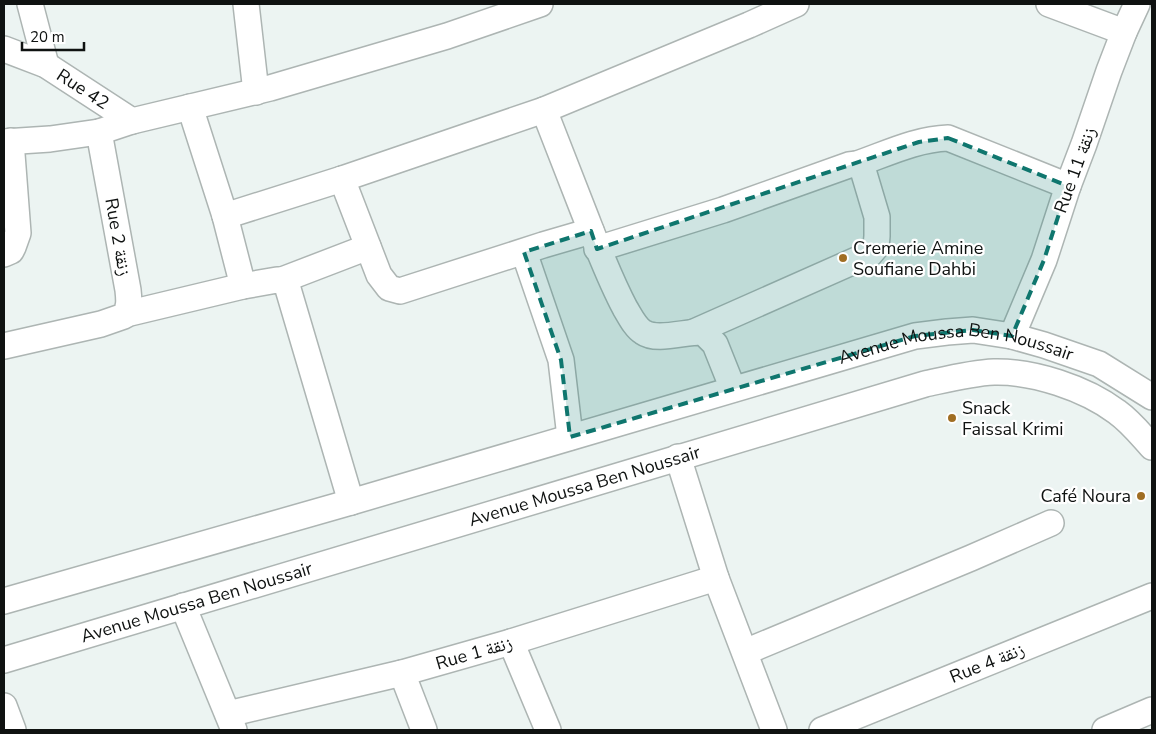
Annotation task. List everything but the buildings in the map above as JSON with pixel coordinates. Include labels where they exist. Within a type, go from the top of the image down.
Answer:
[{"type":"street","points":[[30,4],[46,65]]},
{"type":"street","points":[[246,4],[256,92]]},
{"type":"street","points":[[4,254],[13,247],[18,233],[8,141],[50,140],[99,132],[132,121],[256,92],[447,36],[540,4]]},
{"type":"street","points":[[225,216],[342,179],[544,110],[796,4]]},
{"type":"street","points":[[1049,4],[1124,32]]},
{"type":"street","name":"Rue 11 زنقة","points":[[1012,336],[1044,260],[1068,186],[1124,32],[1137,4]]},
{"type":"street","name":"Rue 42","points":[[4,49],[46,65],[132,121]]},
{"type":"street","points":[[190,107],[225,216],[243,286]]},
{"type":"street","points":[[544,110],[614,287],[637,327],[643,333],[657,337],[703,332],[715,344],[733,389]]},
{"type":"street","name":"Rue 2 زنقة","points":[[99,132],[128,290],[129,300],[126,314]]},
{"type":"street","points":[[342,179],[379,275],[389,288],[400,292],[524,252],[594,240],[723,210],[848,165],[857,164],[933,138],[948,138],[1068,186]]},
{"type":"street","points":[[694,332],[870,254],[876,247],[877,217],[863,170],[857,164]]},
{"type":"street","points":[[4,346],[101,324],[121,318],[126,314],[243,286],[282,280],[368,247]]},
{"type":"street","points":[[524,252],[561,360],[570,437]]},
{"type":"street","points":[[282,280],[286,282],[351,502]]},
{"type":"street","name":"Avenue Moussa Ben Noussair","points":[[4,600],[351,502],[915,336],[973,330],[1012,336],[1098,364],[1152,398]]},
{"type":"street","name":"Avenue Moussa Ben Noussair","points":[[4,660],[678,457],[925,384],[960,376],[995,372],[1027,375],[1057,382],[1093,397],[1117,412],[1136,428],[1152,447]]},
{"type":"street","points":[[678,457],[716,578],[774,730]]},
{"type":"street","points":[[744,652],[971,558],[1051,522]]},
{"type":"street","name":"Rue 1 زنقة","points":[[231,722],[511,642],[716,578]]},
{"type":"street","name":"Rue 4 زنقة","points":[[822,730],[1152,596]]},
{"type":"street","points":[[183,606],[231,722]]},
{"type":"street","points":[[511,642],[548,730]]},
{"type":"street","points":[[402,673],[424,730]]},
{"type":"street","points":[[4,706],[13,730]]},
{"type":"street","points":[[1104,730],[1152,710]]},
{"type":"highlighted area","points":[[948,138],[1068,186],[1044,260],[1012,336],[973,330],[915,336],[570,437],[561,360],[524,252],[591,231],[597,249],[919,142]]},
{"type":"place","name":"Cremerie Amine Soufiane Dahbi","points":[[843,258]]},
{"type":"place","name":"Snack Faissal Krimi","points":[[952,418]]},
{"type":"place","name":"Café Noura","points":[[1141,496]]}]
